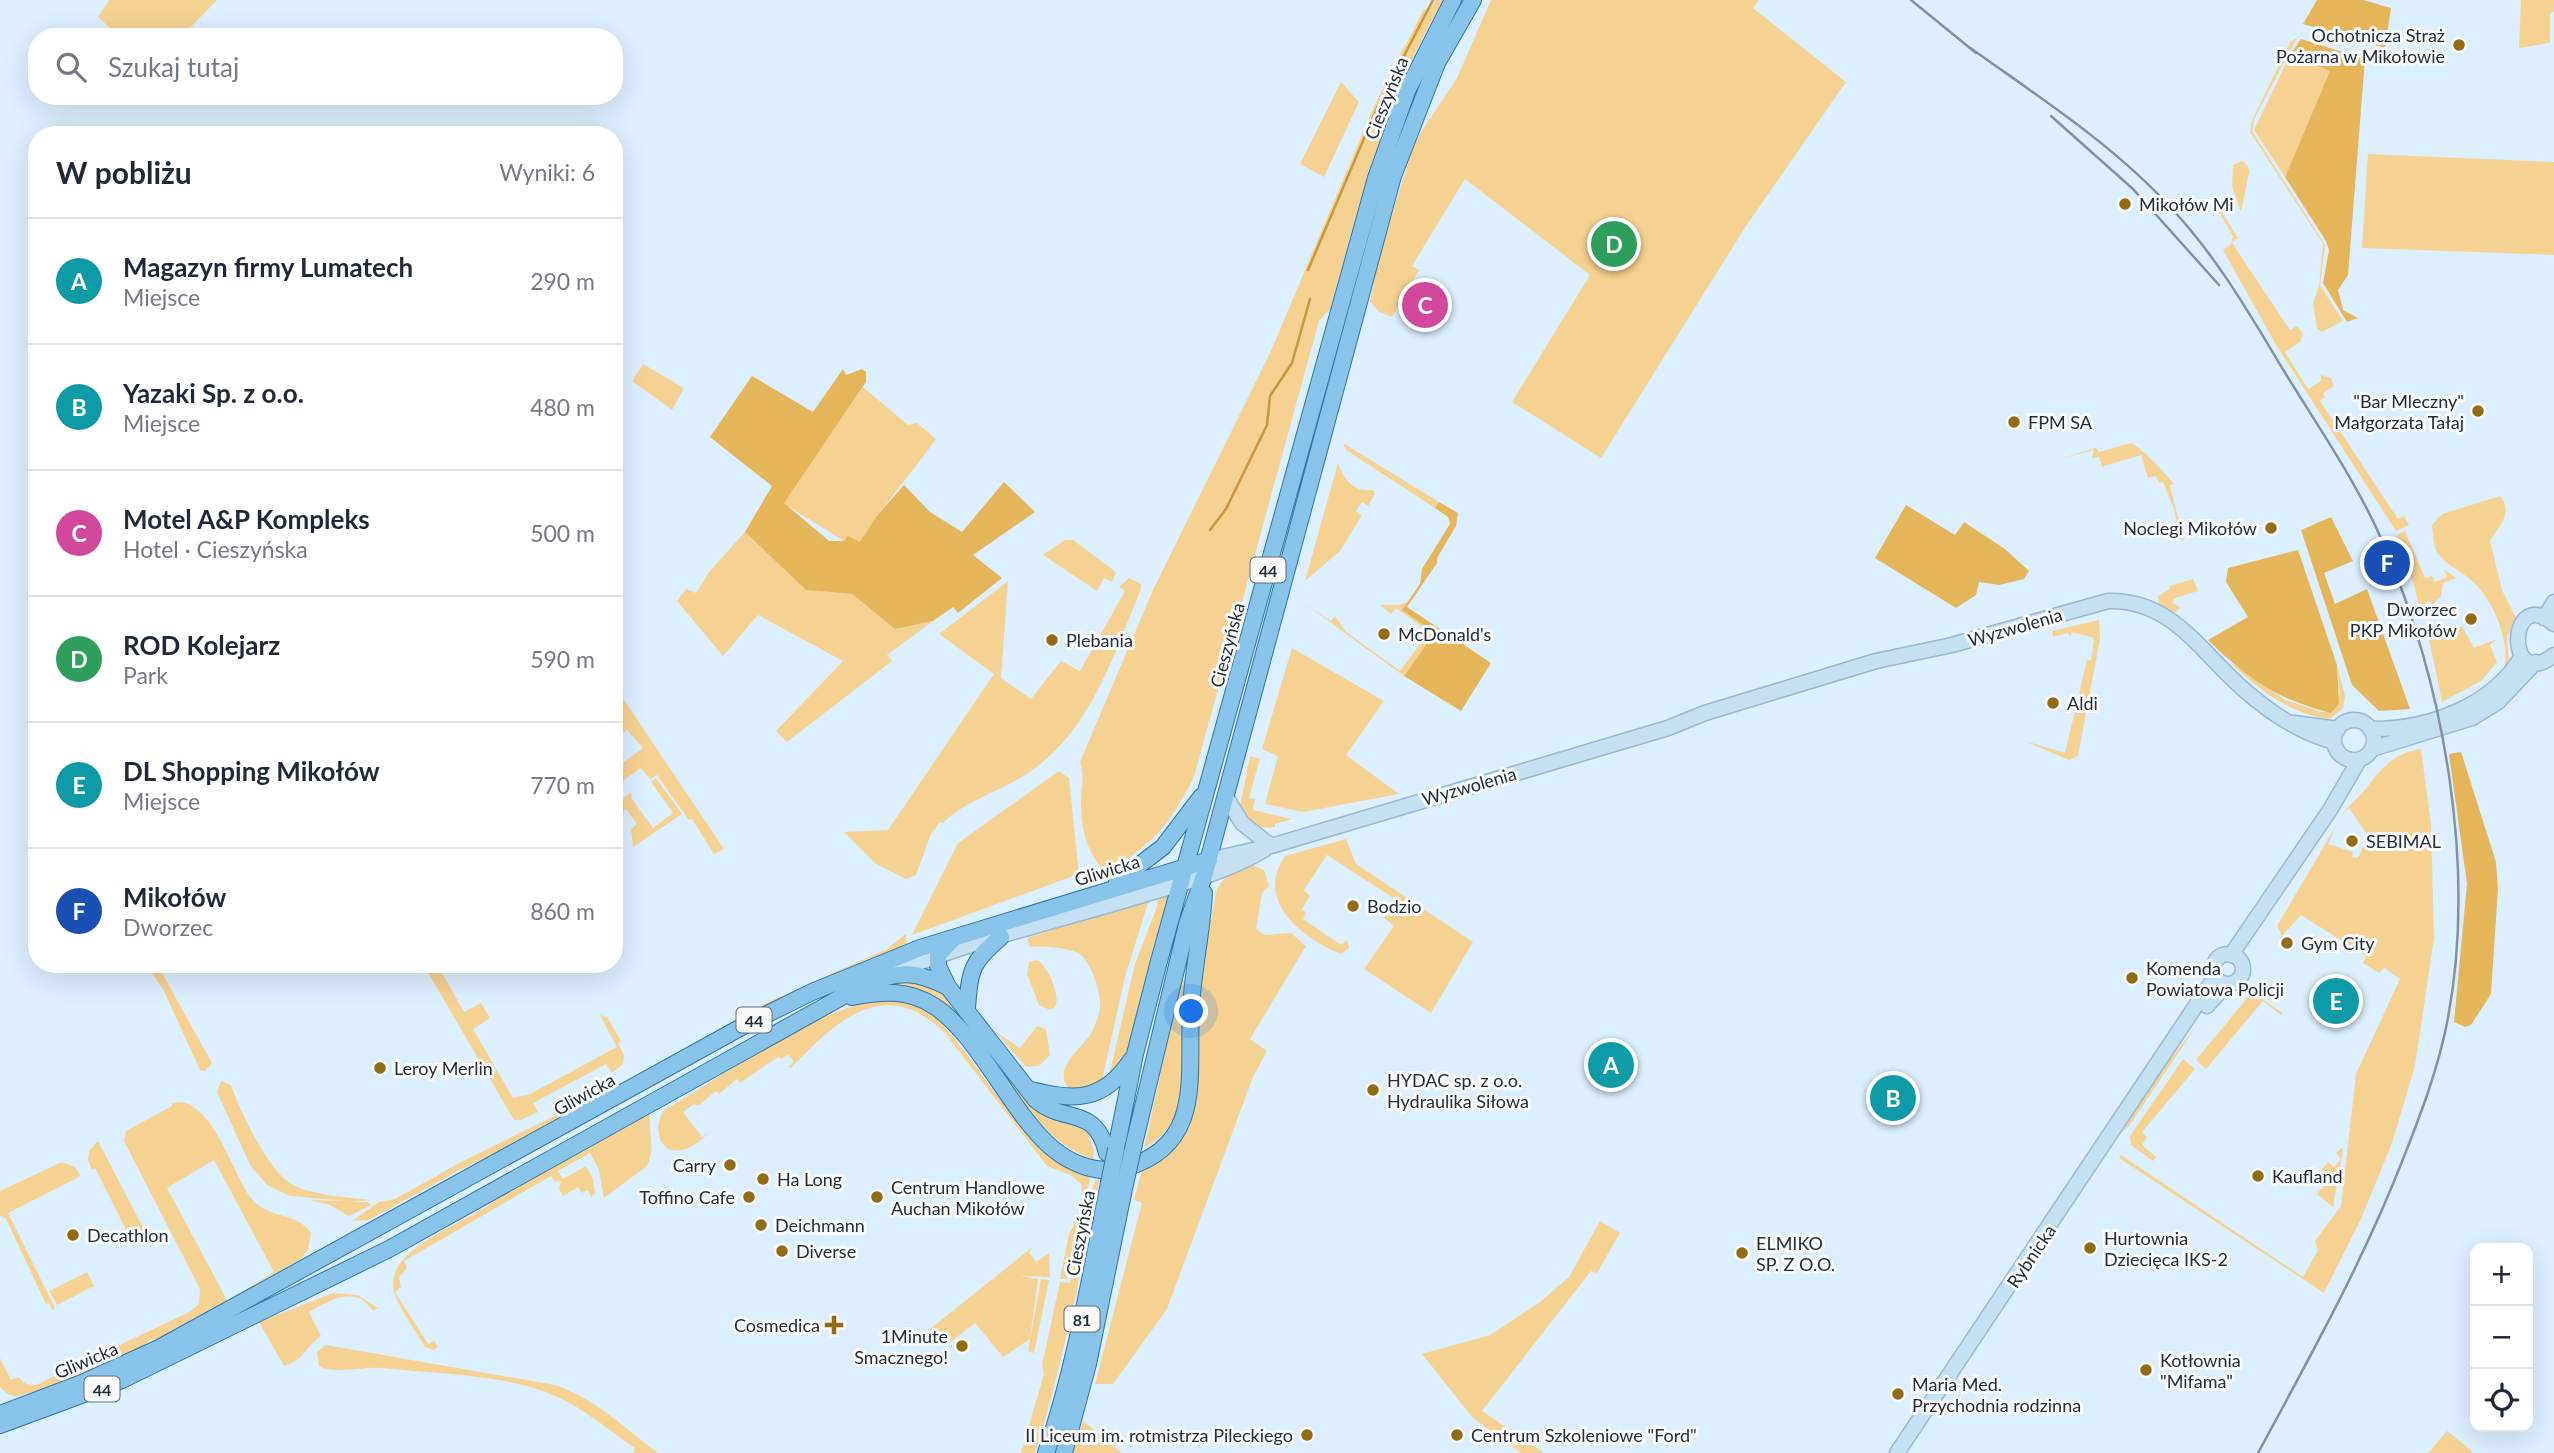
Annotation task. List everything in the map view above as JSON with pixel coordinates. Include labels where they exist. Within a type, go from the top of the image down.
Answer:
[{"type":"main road","name":"Cieszyńska","points":[[1111,1151],[1135,1054],[1376,178],[1407,91],[1453,0]]},
{"type":"main road","name":"Cieszyńska","points":[[1046,1453],[1059,1415],[1117,1183],[1133,1144],[1185,932],[1207,868],[1393,177],[1437,63],[1473,0]]},
{"type":"main road","name":"44","points":[[1103,891],[1163,848],[1208,786]]},
{"type":"main road","name":"Gliwicka","points":[[0,1413],[82,1383],[159,1348],[747,1024],[812,992],[920,947],[1186,867],[1207,868]]},
{"type":"main road","points":[[840,999],[888,991],[922,999],[948,1018],[1037,1132],[1066,1159],[1098,1169],[1118,1170],[1141,1163],[1161,1152],[1178,1131],[1188,1106],[1191,1010],[1203,925],[1207,868]]},
{"type":"main road","points":[[956,936],[938,955],[938,966],[948,987],[1044,1107],[1090,1121],[1111,1151]]},
{"type":"main road","points":[[964,1005],[971,968],[979,956],[1001,937]]},
{"type":"main road","points":[[920,947],[938,955],[955,982],[964,1005]]},
{"type":"main road","name":"Gliwicka","points":[[0,1425],[122,1380],[389,1249],[768,1035],[864,984],[896,972]]},
{"type":"main road","points":[[896,972],[929,977],[948,987]]},
{"type":"main road","points":[[1027,1089],[1058,1097],[1094,1094],[1124,1071],[1135,1054]]},
{"type":"main road","name":"81","points":[[1111,1151],[1117,1183]]},
{"type":"main road","name":"Cieszyńska","points":[[1063,1453],[1088,1364],[1117,1183]]},
{"type":"street","name":"Wyzwolenia","points":[[1207,868],[1241,863],[1271,846],[1668,729],[1705,713],[1876,661],[1952,645],[2108,601],[2156,610],[2176,622],[2242,688],[2270,710],[2294,723],[2336,736],[2354,720],[2370,729]]},
{"type":"street","points":[[2536,662],[2522,656],[2516,644],[2520,625],[2531,618],[2549,621],[2554,602]]},
{"type":"street","points":[[2372,749],[2370,729],[2386,729],[2431,718],[2480,701],[2504,681],[2522,656]]},
{"type":"street","points":[[2236,958],[2263,911],[2330,810],[2352,759],[2372,749],[2472,718],[2498,702],[2536,662],[2553,656]]},
{"type":"street","points":[[2336,736],[2352,759]]},
{"type":"street","points":[[1226,797],[1242,823],[1271,846]]},
{"type":"street","name":"Gliwicka","points":[[896,972],[938,955],[1182,883],[1207,868]]},
{"type":"street","points":[[2223,955],[2236,958],[2243,968],[2240,978],[2221,980],[2216,961],[2223,955]]},
{"type":"street","name":"Rybnicka","points":[[1897,1453],[2164,1059],[2220,988],[2221,980]]},
{"type":"shaded area","points":[[109,0],[217,0],[190,28],[110,28],[98,17]]},
{"type":"shaded area","points":[[1436,0],[1444,0],[1406,73],[1390,112],[1376,150],[1330,309],[1319,321],[1194,777],[1176,809],[1158,833],[1136,853],[1105,872],[1089,848],[1084,830],[1081,801],[1083,777],[1080,762],[1153,590],[1271,351],[1374,106],[1424,9],[1428,12]]},
{"type":"shaded area","points":[[1491,0],[1759,0],[1753,8],[1846,82],[1746,226],[1601,458],[1512,402],[1590,275],[1465,179],[1412,266],[1419,270],[1392,317],[1379,312],[1370,301],[1381,250],[1415,141],[1457,78]]},
{"type":"shaded area","points":[[2317,0],[2363,0],[2391,8],[2385,48],[2303,24]]},
{"type":"shaded area","points":[[2521,0],[2554,0],[2554,12],[2550,13],[2550,43],[2519,48]]},
{"type":"shaded area","points":[[2297,38],[2254,119],[2252,131],[2325,245],[2320,285],[2343,321],[2322,332],[2317,329],[2313,303],[2319,286],[2323,244],[2250,132],[2252,120],[2291,41]]},
{"type":"shaded area","points":[[2301,39],[2365,59],[2348,275],[2338,290],[2343,310],[2358,318],[2347,322],[2323,283],[2329,250],[2326,241],[2285,177],[2330,71],[2290,55]]},
{"type":"shaded area","points":[[2290,55],[2330,71],[2285,177],[2254,130]]},
{"type":"shaded area","points":[[1341,82],[1359,102],[1324,177],[1300,164]]},
{"type":"shaded area","points":[[2368,154],[2554,162],[2554,255],[2362,248]]},
{"type":"shaded area","points":[[2242,161],[2248,166],[2249,172],[2241,212],[2232,186],[2233,165]]},
{"type":"shaded area","points":[[2217,209],[2220,209],[2238,238],[2232,243],[2290,330],[2297,326],[2303,334],[2300,342],[2285,352],[2308,389],[2321,381],[2321,375],[2331,378],[2334,386],[2323,393],[2325,397],[2320,401],[2398,519],[2404,516],[2409,525],[2396,531],[2276,345],[2223,250],[2231,244],[2233,236]]},
{"type":"shaded area","points":[[643,364],[684,388],[672,410],[632,381]]},
{"type":"shaded area","points":[[843,369],[846,375],[862,369],[866,372],[866,382],[784,503],[829,541],[844,541],[848,536],[860,542],[876,517],[904,485],[930,512],[962,532],[1004,482],[1035,512],[973,555],[1002,578],[958,613],[953,607],[933,621],[895,629],[852,594],[806,590],[745,532],[772,486],[710,437],[752,376],[813,412]]},
{"type":"shaded area","points":[[863,387],[908,425],[917,423],[936,439],[860,543],[844,541],[783,503]]},
{"type":"shaded area","points":[[1343,443],[1439,502],[1435,508],[1346,450]]},
{"type":"shaded area","points":[[2131,443],[2148,456],[2174,484],[2170,486],[2184,541],[2180,539],[2174,509],[2163,482],[2159,483],[2156,476],[2148,478],[2141,455],[2104,466],[2103,469],[2099,457],[2092,458],[2094,450],[2056,460],[2096,448],[2099,452]]},
{"type":"shaded area","points":[[1338,463],[1350,484],[1360,489],[1373,490],[1375,494],[1368,506],[1362,502],[1356,511],[1362,515],[1340,551],[1305,581]]},
{"type":"shaded area","points":[[2500,496],[2506,508],[2505,513],[2490,541],[2502,590],[2516,618],[2507,637],[2509,663],[2503,673],[2505,649],[2494,610],[2479,588],[2437,552],[2432,525],[2442,514]]},
{"type":"shaded area","points":[[1439,502],[1458,513],[1456,526],[1437,558],[1437,563],[1407,607],[1491,663],[1461,711],[1404,676],[1435,633],[1402,610],[1420,584],[1422,569],[1450,524],[1448,517],[1435,508]]},
{"type":"shaded area","points":[[1906,505],[1955,535],[1964,522],[2005,549],[2029,571],[2024,579],[1999,585],[1979,582],[1976,595],[1956,608],[1875,558]]},
{"type":"shaded area","points":[[2331,517],[2353,561],[2324,573],[2335,604],[2367,589],[2410,709],[2379,711],[2352,685],[2301,530]]},
{"type":"shaded area","points":[[2405,531],[2425,578],[2432,576],[2435,582],[2447,577],[2444,569],[2456,578],[2443,583],[2441,596],[2432,605],[2430,601],[2419,606],[2413,581],[2396,539],[2398,534]]},
{"type":"shaded area","points":[[745,532],[806,590],[852,594],[895,629],[933,621],[887,655],[892,661],[787,742],[776,731],[843,661],[758,615],[723,656],[677,601],[686,589],[696,593],[709,572]]},
{"type":"shaded area","points":[[1065,540],[1073,540],[1116,572],[1112,582],[1104,578],[1097,591],[1043,555]]},
{"type":"shaded area","points":[[2298,550],[2337,665],[2339,704],[2331,713],[2295,701],[2265,686],[2208,640],[2248,617],[2226,582],[2228,568]]},
{"type":"shaded area","points":[[1129,578],[1141,584],[1141,589],[1098,689],[1070,734],[1052,754],[1031,771],[974,801],[943,823],[940,822],[931,834],[916,875],[906,879],[876,864],[844,832],[888,830],[994,674],[939,634],[1008,581],[1001,678],[1031,699],[1061,661],[1080,671],[1125,591],[1119,587]]},
{"type":"shaded area","points":[[2193,579],[2198,591],[2175,598],[2172,602],[2180,608],[2174,613],[2159,604],[2158,596],[2170,589],[2169,586]]},
{"type":"shaded area","points":[[1408,602],[1402,610],[1436,633],[1404,676],[1305,604],[1331,621],[1335,616],[1346,632],[1400,671],[1429,632],[1396,608],[1391,614],[1380,605]]},
{"type":"shaded area","points":[[2099,620],[2100,639],[2078,756],[2069,760],[2022,740],[2065,753],[2087,660],[2091,661],[2094,638],[2072,632],[2070,637],[2068,633],[2053,637],[2052,631]]},
{"type":"shaded area","points":[[2462,626],[2474,648],[2497,639],[2490,645],[2497,662],[2481,681],[2442,702],[2429,639]]},
{"type":"shaded area","points":[[1292,648],[1384,701],[1346,755],[1399,794],[1303,812],[1265,804],[1278,756],[1262,749]]},
{"type":"shaded area","points":[[2230,662],[2285,700],[2322,712],[2328,711],[2340,695],[2337,665],[2345,696],[2343,708],[2330,719],[2301,712],[2263,691]]},
{"type":"shaded area","points":[[623,698],[724,849],[714,854],[692,819],[689,820],[657,775],[650,779],[641,768],[623,781],[623,762],[643,748],[627,730],[623,733]]},
{"type":"shaded area","points":[[2421,749],[2431,824],[2434,938],[2415,1066],[2392,1143],[2361,1219],[2324,1293],[2119,1158],[2121,1155],[2303,1277],[2318,1250],[2315,1241],[2341,1206],[2356,1074],[2400,979],[2384,968],[2379,973],[2363,963],[2366,956],[2301,915],[2282,936],[2277,926],[2337,824],[2328,844],[2353,852],[2352,857],[2358,858],[2368,836],[2349,808],[2342,815],[2348,807],[2391,761]]},
{"type":"shaded area","points":[[2461,752],[2496,862],[2498,889],[2491,994],[2471,1025],[2465,1027],[2454,1022],[2467,884],[2449,754]]},
{"type":"shaded area","points":[[1250,756],[1260,759],[1249,798],[1255,799],[1253,810],[1292,819],[1275,824],[1275,827],[1263,827],[1254,824],[1243,813],[1240,807]]},
{"type":"shaded area","points":[[1059,771],[1069,778],[1079,874],[912,935],[958,843]]},
{"type":"shaded area","points":[[656,778],[682,814],[633,847],[631,829],[637,824],[626,809],[623,811],[623,799],[631,793],[632,799],[653,828],[673,813],[651,782]]},
{"type":"shaded area","points":[[1346,839],[1356,864],[1473,942],[1431,1013],[1364,969],[1394,926],[1384,918],[1395,899],[1327,855],[1304,890],[1310,896],[1302,909],[1306,913],[1303,919],[1341,945],[1345,941],[1348,942],[1349,948],[1341,954],[1298,928],[1279,903],[1275,888],[1277,872],[1285,856]]},
{"type":"shaded area","points":[[1250,864],[1264,870],[1269,886],[1262,893],[1256,929],[1265,935],[1291,933],[1306,946],[1250,1039],[1267,1051],[1253,1077],[1167,1309],[1113,1384],[1095,1384],[1142,1203],[1134,1200],[1142,1169],[1191,1116],[1197,1090],[1197,986],[1217,889],[1224,879]]},
{"type":"shaded area","points":[[1156,897],[1170,897],[1152,952],[1128,1049],[1121,1064],[1108,1080],[1135,964],[1158,904]]},
{"type":"shaded area","points":[[1149,900],[1125,977],[1101,1085],[1071,1090],[1065,1082],[1064,1071],[1096,1023],[1100,1006],[1097,985],[1087,962],[1078,953],[1055,947],[1030,947],[1027,938]]},
{"type":"shaded area","points":[[906,934],[907,945],[929,938],[456,1172],[369,1220],[352,1221],[379,1202],[395,1199],[463,1161],[644,1072],[768,1002],[887,949]]},
{"type":"shaded area","points":[[1038,960],[1055,989],[1055,1007],[1050,1010],[1039,1005],[1027,974],[1029,962]]},
{"type":"shaded area","points":[[151,973],[162,973],[212,1063],[205,1071],[200,1070],[163,989]]},
{"type":"shaded area","points":[[428,973],[442,973],[464,1012],[481,1003],[490,1018],[473,1029],[513,1098],[530,1094],[617,1047],[600,1015],[607,1017],[621,1041],[618,1043],[624,1055],[623,1064],[612,1073],[606,1064],[533,1103],[538,1112],[521,1120],[514,1120]]},
{"type":"shaded area","points":[[910,978],[945,994],[1029,1104],[1046,1115],[1083,1123],[1091,1132],[1089,1139],[1094,1149],[1093,1159],[1067,1147],[1049,1132],[989,1066],[907,987],[889,984]]},
{"type":"shaded area","points":[[1182,979],[1188,980],[1188,1050],[1182,1097],[1174,1118],[1162,1135],[1144,1148]]},
{"type":"shaded area","points":[[2252,992],[2283,1013],[2281,1015],[2263,1001],[2206,1069],[2196,1060]]},
{"type":"shaded area","points":[[888,997],[918,1005],[937,1019],[1026,1132],[1046,1152],[1067,1167],[1089,1177],[1090,1179],[1067,1279],[1060,1279],[1069,1234],[1084,1205],[1081,1184],[1071,1175],[1047,1166],[945,1033],[923,1016],[902,1007],[882,1005],[863,1010],[826,1034],[791,1068],[788,1067],[794,1062],[788,1054],[782,1059],[778,1057],[740,1083],[737,1079],[719,1094],[716,1091],[698,1106],[694,1104],[683,1112],[702,1137],[708,1134],[694,1145],[676,1151],[669,1149],[660,1139],[660,1117],[664,1110],[799,1029],[857,1005]]},
{"type":"shaded area","points":[[2197,1025],[2129,1126],[2122,1132],[2164,1067]]},
{"type":"shaded area","points":[[1037,1026],[1046,1029],[1050,1055],[1039,1066],[1026,1067],[995,1031],[1020,1048]]},
{"type":"shaded area","points":[[2183,1059],[2195,1069],[2142,1132],[2147,1137],[2142,1145],[2156,1157],[2153,1161],[2131,1145],[2130,1136]]},
{"type":"shaded area","points":[[221,1081],[231,1085],[257,1141],[275,1169],[285,1179],[295,1186],[313,1192],[371,1200],[351,1202],[368,1202],[371,1205],[349,1216],[330,1205],[310,1200],[345,1201],[290,1196],[267,1185],[250,1165],[217,1092]]},
{"type":"shaded area","points":[[182,1102],[194,1107],[214,1129],[251,1198],[265,1209],[305,1226],[311,1233],[308,1250],[301,1259],[234,1297],[274,1272],[214,1160],[167,1188],[227,1300],[118,1360],[38,1391],[14,1396],[8,1394],[0,1387],[0,1358],[11,1380],[18,1377],[26,1384],[36,1385],[191,1311],[199,1304],[200,1289],[124,1141],[126,1131],[172,1106],[172,1103]]},
{"type":"shaded area","points":[[650,1113],[651,1147],[647,1166],[604,1198],[599,1170],[590,1153],[558,1171],[563,1179],[586,1166],[593,1179],[595,1194],[591,1197],[588,1190],[582,1193],[578,1187],[563,1196],[559,1189],[561,1181],[555,1182],[551,1176],[404,1261],[407,1268],[399,1277],[401,1287],[395,1292],[428,1344],[434,1340],[438,1347],[434,1350],[425,1347],[395,1295],[394,1278],[401,1263],[414,1249],[502,1195]]},
{"type":"shaded area","points":[[98,1141],[148,1237],[133,1244],[95,1168],[92,1170],[88,1160],[89,1151]]},
{"type":"shaded area","points":[[2341,1148],[2343,1150],[2333,1207],[2317,1194],[2328,1181],[2319,1173],[2328,1162],[2334,1167],[2341,1159],[2336,1153]]},
{"type":"shaded area","points":[[62,1162],[75,1167],[81,1176],[8,1213],[55,1308],[52,1310],[49,1303],[46,1304],[6,1219],[0,1215],[0,1191]]},
{"type":"shaded area","points":[[1095,1180],[1099,1181],[1054,1386],[1035,1453],[1021,1453],[1044,1374],[1042,1365],[1060,1282],[1070,1283],[1084,1212]]},
{"type":"shaded area","points":[[1600,1221],[1620,1233],[1597,1273],[1591,1271],[1482,1411],[1544,1453],[1521,1453],[1473,1418],[1422,1354],[1490,1335],[1539,1303],[1569,1277]]},
{"type":"shaded area","points":[[1034,1246],[1029,1252],[1036,1262],[1049,1253],[1050,1277],[1020,1276],[1038,1279],[1030,1339],[1003,1357],[975,1323],[947,1345],[943,1339],[940,1341],[930,1329]]},
{"type":"shaded area","points":[[87,1272],[94,1286],[57,1305],[49,1291]]},
{"type":"shaded area","points":[[1041,1279],[1049,1280],[1034,1353],[1028,1351]]},
{"type":"shaded area","points":[[333,1293],[358,1295],[378,1308],[373,1311],[366,1303],[351,1296],[334,1299],[309,1312],[321,1336],[301,1357],[284,1366],[259,1322]]},
{"type":"shaded area","points":[[326,1345],[555,1385],[596,1406],[658,1453],[633,1453],[635,1448],[582,1411],[548,1393],[488,1378],[383,1368],[326,1369],[319,1366],[317,1352]]},
{"type":"shaded area","points":[[1083,1421],[1122,1453],[1072,1453]]},
{"type":"shaded area","points":[[2447,1431],[2472,1451],[2471,1453],[2428,1453]]},
{"type":"waterway","points":[[1308,270],[1377,108],[1433,0]]},
{"type":"waterway","points":[[1210,530],[1226,509],[1267,425],[1270,396],[1292,363],[1310,299]]},
{"type":"railway","points":[[1911,0],[1976,53]]},
{"type":"railway","points":[[1969,47],[2075,123],[2126,164],[2189,228],[2219,268],[2339,459],[2374,523],[2405,600],[2424,658],[2439,718],[2450,780],[2458,904],[2455,964],[2443,1040],[2417,1122],[2373,1231],[2258,1453]]},
{"type":"railway","points":[[2051,116],[2133,189],[2219,285]]},
{"type":"place","name":"Ochotnicza Straż Pożarna w Mikołowie","points":[[2459,45]]},
{"type":"place","name":"Mikołów Mi","points":[[2125,204]]},
{"type":"place","name":"ROD Kolejarz","points":[[1614,244]]},
{"type":"place","name":"Motel A&P Kompleks","points":[[1425,305]]},
{"type":"place","name":"\"Bar Mleczny\" Małgorzata Tałaj","points":[[2478,411]]},
{"type":"place","name":"FPM SA","points":[[2014,422]]},
{"type":"place","name":"Noclegi Mikołów","points":[[2271,528]]},
{"type":"place","name":"Mikołów","points":[[2387,563]]},
{"type":"place","name":"Dworzec PKP Mikołów","points":[[2471,619]]},
{"type":"place","name":"McDonald's","points":[[1384,634]]},
{"type":"place","name":"Plebania","points":[[1052,640]]},
{"type":"place","name":"Aldi","points":[[2053,703]]},
{"type":"place","name":"SEBIMAL","points":[[2352,841]]},
{"type":"place","name":"Bodzio","points":[[1353,906]]},
{"type":"place","name":"Gym City","points":[[2287,943]]},
{"type":"place","name":"Komenda Powiatowa Policji","points":[[2132,978]]},
{"type":"place","name":"DL Shopping Mikołów","points":[[2336,1001]]},
{"type":"place","name":"Magazyn firmy Lumatech","points":[[1611,1065]]},
{"type":"place","name":"Leroy Merlin","points":[[380,1068]]},
{"type":"place","name":"HYDAC sp. z o.o. Hydraulika Siłowa","points":[[1373,1090]]},
{"type":"place","name":"Yazaki Sp. z o.o.","points":[[1893,1098]]},
{"type":"place","name":"Carry","points":[[730,1165]]},
{"type":"place","name":"Kaufland","points":[[2258,1176]]},
{"type":"place","name":"Ha Long","points":[[763,1179]]},
{"type":"place","name":"Toffino Cafe","points":[[749,1197]]},
{"type":"place","name":"Centrum Handlowe Auchan Mikołów","points":[[877,1197]]},
{"type":"place","name":"Deichmann","points":[[761,1225]]},
{"type":"place","name":"Decathlon","points":[[73,1235]]},
{"type":"place","name":"Hurtownia Dziecięca IKS-2","points":[[2090,1248]]},
{"type":"place","name":"Diverse","points":[[782,1251]]},
{"type":"place","name":"ELMIKO SP. Z O.O.","points":[[1742,1253]]},
{"type":"place","name":"Cosmedica","points":[[834,1325]]},
{"type":"place","name":"1Minute Smacznego!","points":[[962,1346]]},
{"type":"place","name":"Kotłownia \"Mifama\"","points":[[2146,1370]]},
{"type":"place","name":"Maria Med. Przychodnia rodzinna","points":[[1898,1394]]},
{"type":"place","name":"II Liceum im. rotmistrza Pileckiego","points":[[1307,1435]]},
{"type":"place","name":"Centrum Szkoleniowe \"Ford\"","points":[[1457,1435]]}]
